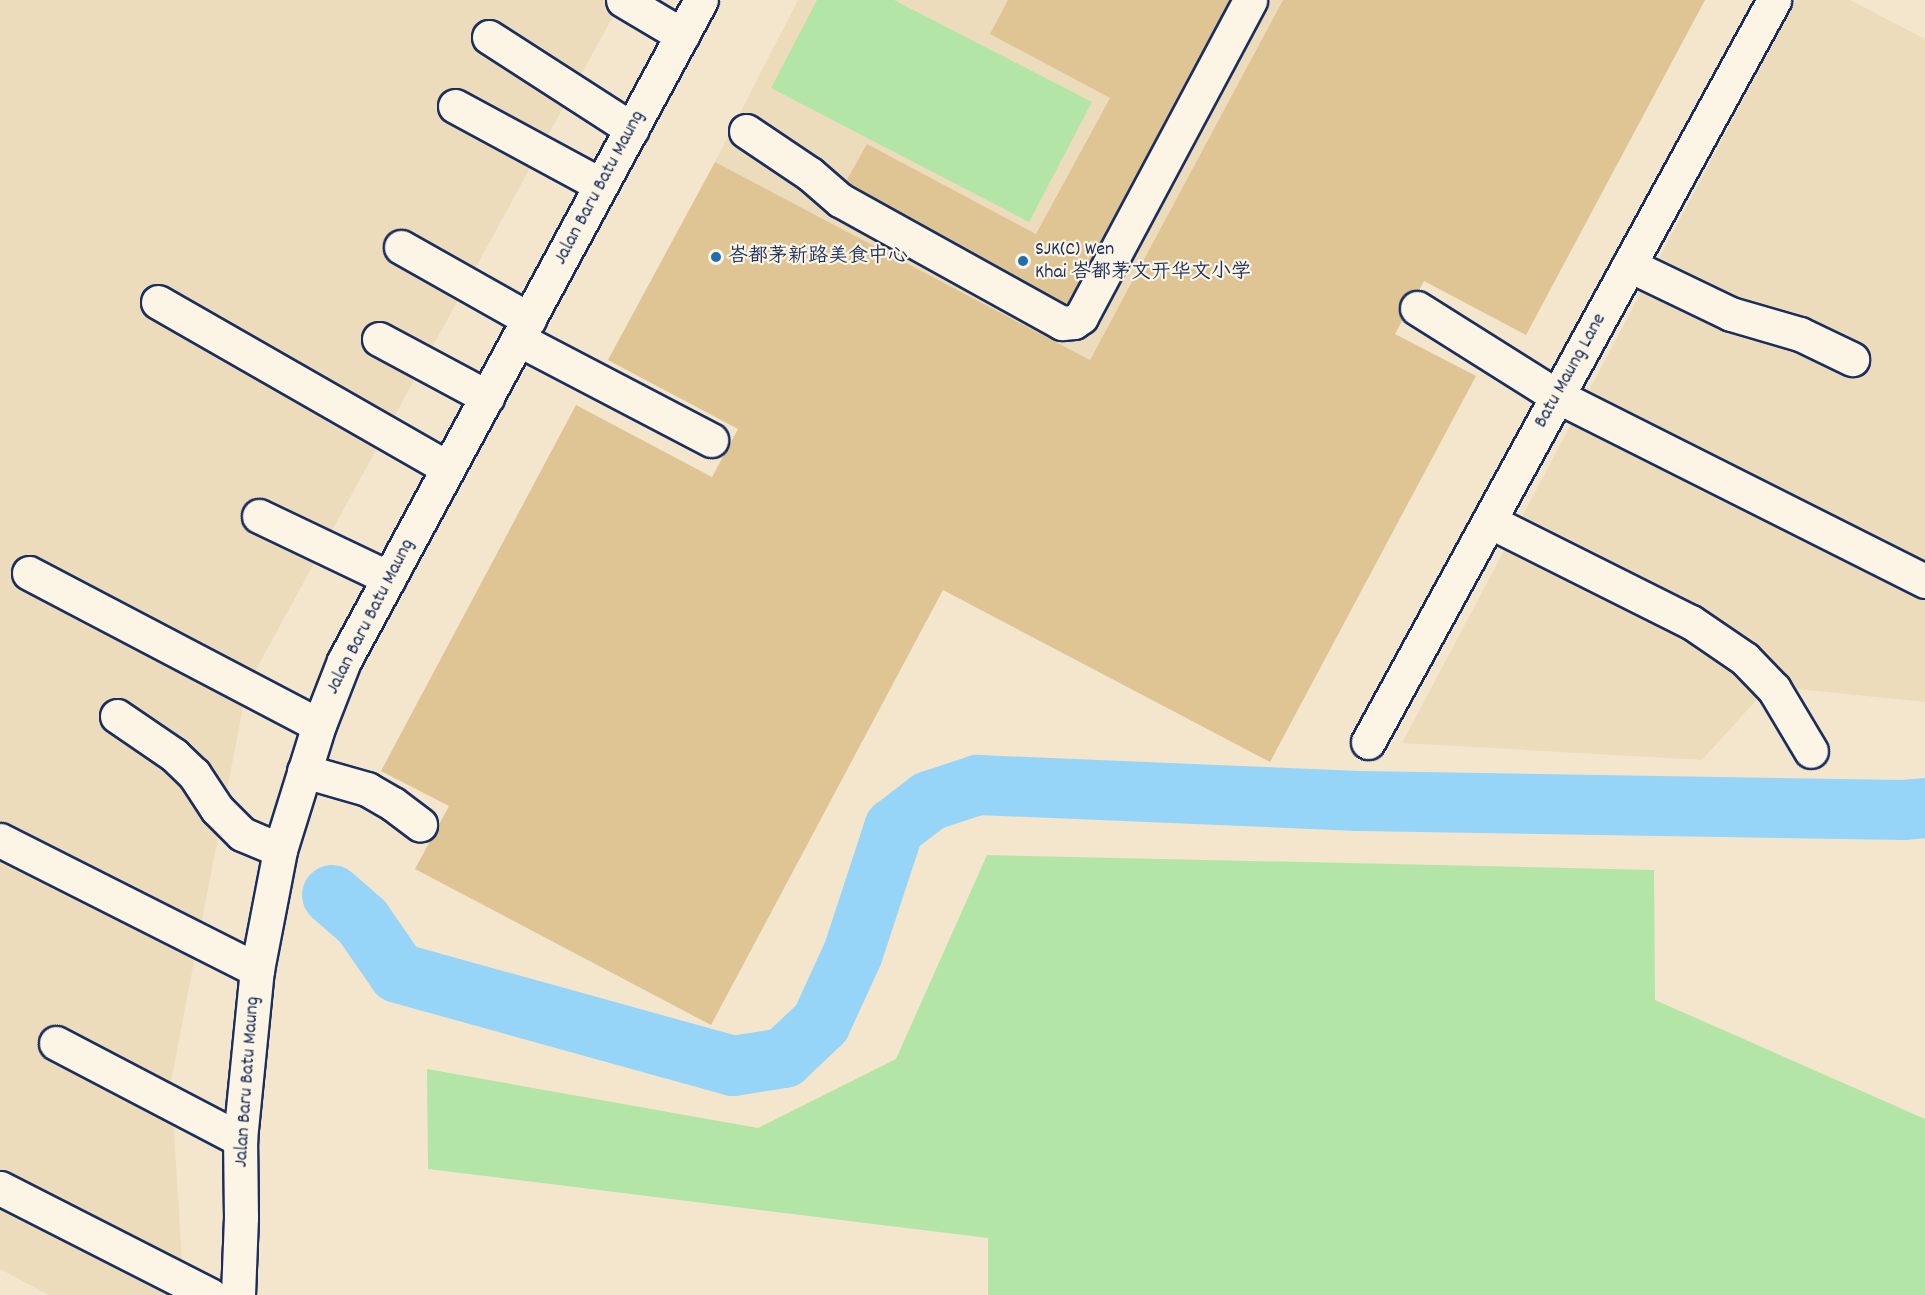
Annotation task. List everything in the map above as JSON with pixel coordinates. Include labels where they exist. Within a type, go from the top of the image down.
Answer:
[{"type":"street","points":[[622,0],[682,35]]},
{"type":"street","name":"Jalan Baru Batu Maung","points":[[238,1295],[241,1218],[240,1139],[257,970],[280,850],[319,725],[344,662],[701,0]]},
{"type":"street","points":[[746,131],[810,174],[840,200],[1062,323],[1074,322],[1081,317],[1250,0]]},
{"type":"street","name":"Batu Maung Lane","points":[[1368,742],[1774,0]]},
{"type":"street","points":[[489,37],[632,129]]},
{"type":"street","points":[[455,106],[601,185]]},
{"type":"street","points":[[402,247],[523,329],[711,440]]},
{"type":"street","points":[[1629,265],[1731,314],[1800,334],[1852,359]]},
{"type":"street","points":[[158,302],[448,468]]},
{"type":"street","points":[[1417,308],[1557,396],[1925,581]]},
{"type":"street","points":[[379,339],[487,397]]},
{"type":"street","points":[[259,516],[389,578]]},
{"type":"street","points":[[1489,521],[1691,622],[1745,659],[1774,689],[1811,751]]},
{"type":"street","points":[[29,573],[319,725]]},
{"type":"street","points":[[117,716],[174,755],[194,774],[217,809],[242,834],[280,850]]},
{"type":"street","points":[[304,771],[367,789],[393,804],[420,824]]},
{"type":"street","points":[[0,840],[257,970]]},
{"type":"street","points":[[56,1043],[240,1139]]},
{"type":"street","points":[[0,1188],[210,1295]]},
{"type":"shaded area","points":[[0,0],[622,0],[247,686],[171,1082],[184,1295],[49,1295],[0,1269]]},
{"type":"shaded area","name":"SJK(C) Wen Khai 峇都茅文开华文小学","points":[[798,0],[1283,0],[1090,360],[715,162]]},
{"type":"shaded area","points":[[1796,0],[1850,0],[1925,39],[1925,702],[1769,686],[1702,760],[1402,743]]},
{"type":"green space","points":[[817,0],[894,0],[1092,102],[1029,222],[771,88]]},
{"type":"green space","points":[[987,855],[1654,870],[1655,1000],[1925,1119],[1925,1295],[988,1295],[988,1238],[428,1169],[427,1069],[758,1128],[896,1059]]},
{"type":"building","points":[[1008,0],[1237,0],[1064,314],[839,194],[867,144],[1036,234],[1110,98],[990,34]]},
{"type":"building","points":[[1283,0],[1705,0],[1526,335],[1424,281],[1395,334],[1476,376],[1270,762],[943,590],[711,1025],[415,869],[449,806],[381,771],[576,405],[712,477],[738,429],[608,360],[715,162],[1090,360]]},
{"type":"waterway","points":[[332,895],[362,921],[398,973],[733,1066],[784,1058],[821,1023],[853,953],[894,828],[929,801],[978,785],[1359,801],[1903,810],[1925,808]]},
{"type":"place","name":"峇都茅新路美食中心","points":[[716,257]]},
{"type":"place","name":"SJK(C) Wen Khai 峇都茅文开华文小学","points":[[1023,261]]}]
